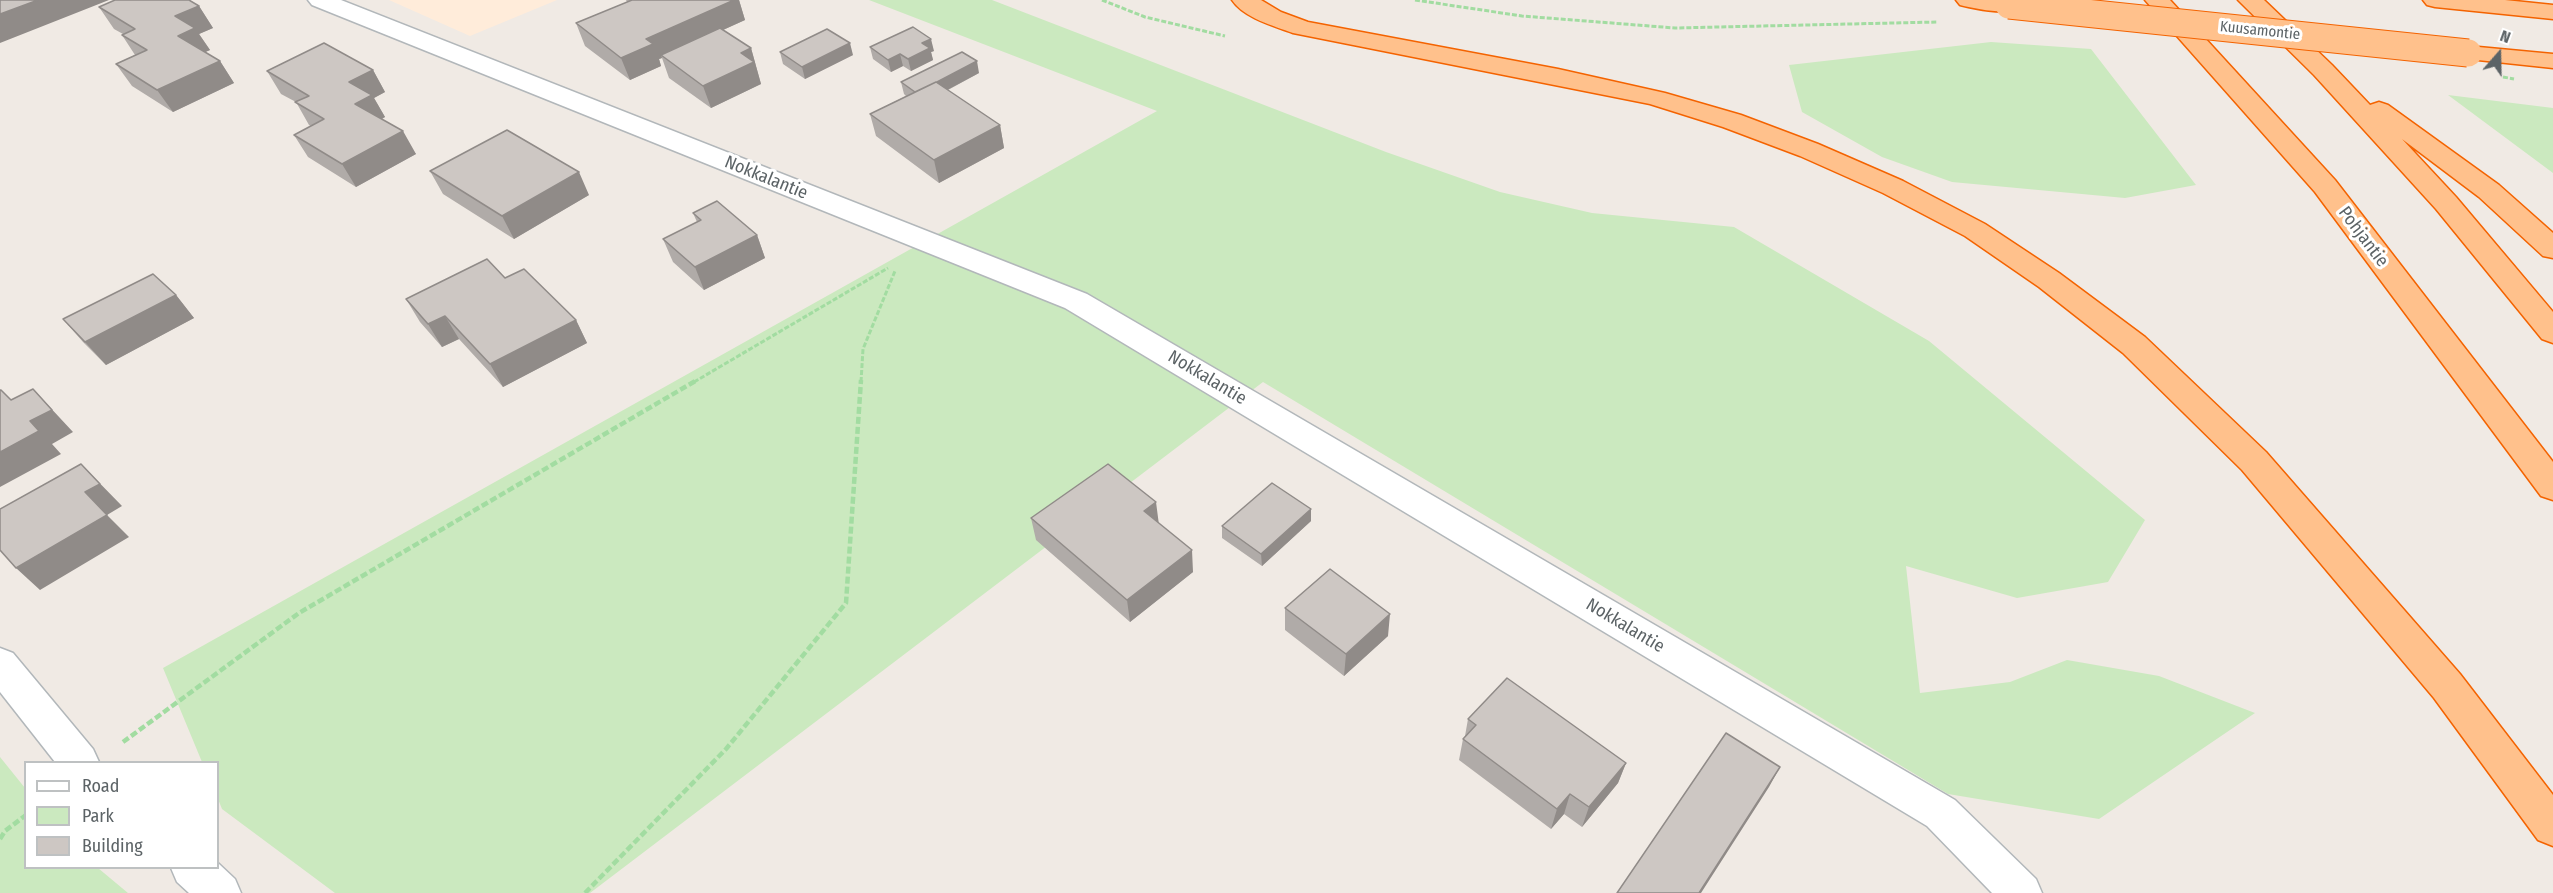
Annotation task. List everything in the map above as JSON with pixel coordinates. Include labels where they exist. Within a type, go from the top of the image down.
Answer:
[{"type":"highway","points":[[1244,0],[1273,17],[1302,28],[1569,79],[1656,98],[1721,118],[1809,150],[1883,182],[1975,230],[2049,280],[2134,345],[2254,461],[2447,686],[2553,827]]},
{"type":"highway","name":"Kuusamontie","points":[[1968,0],[2553,61]]},
{"type":"highway","name":"Pohjantie","points":[[2157,0],[2325,186],[2553,487]]},
{"type":"highway","points":[[2250,0],[2323,70],[2446,203],[2553,332]]},
{"type":"highway","points":[[2435,0],[2553,12]]},
{"type":"highway","points":[[2323,70],[2489,191],[2553,249]]},
{"type":"street","name":"Nokkalantie","points":[[320,0],[1076,300],[1941,813],[2021,893]]},
{"type":"street","points":[[0,664],[78,761]]},
{"type":"street","points":[[194,869],[220,893]]},
{"type":"path","points":[[1102,0],[1145,17],[1229,37]]},
{"type":"path","points":[[1415,0],[1521,16],[1675,28],[1942,22]]},
{"type":"path","points":[[114,749],[299,613],[899,262],[863,349],[846,603],[726,749],[585,893]]},
{"type":"path","points":[[0,839],[2,832],[24,816]]},
{"type":"shaded area","points":[[389,0],[557,0],[470,36]]},
{"type":"green space","points":[[869,0],[992,0],[1386,152],[1500,192],[1592,213],[1734,227],[1929,341],[2145,520],[2108,582],[2017,598],[1906,566],[1920,693],[2010,682],[2067,660],[2159,676],[2255,713],[2099,819],[1948,794],[1263,382],[590,893],[335,893],[222,809],[219,802],[219,761],[202,761],[163,668],[1157,111]]},
{"type":"green space","points":[[1991,42],[2091,49],[2196,185],[2125,198],[1952,182],[1882,157],[1802,112],[1789,65]]},
{"type":"green space","points":[[2448,95],[2553,108],[2553,173]]},
{"type":"green space","points":[[0,757],[24,787],[24,869],[99,869],[128,893],[0,893]]},
{"type":"building","points":[[0,0],[38,0],[0,14]]},
{"type":"building","points":[[115,0],[189,0],[199,6],[175,16],[195,28],[178,36],[220,61],[157,90],[116,64],[147,50],[122,35],[135,29],[99,7]]},
{"type":"building","points":[[632,0],[734,0],[646,39],[653,44],[621,58],[576,23]]},
{"type":"building","points":[[913,27],[931,39],[922,43],[930,48],[908,59],[900,54],[888,60],[870,47]]},
{"type":"building","points":[[720,28],[751,48],[741,53],[754,62],[703,86],[661,55]]},
{"type":"building","points":[[827,29],[850,43],[802,67],[780,52]]},
{"type":"building","points":[[324,43],[373,70],[349,82],[372,95],[355,104],[403,131],[342,164],[294,135],[324,119],[295,102],[309,96],[267,71]]},
{"type":"building","points":[[962,52],[977,61],[915,92],[901,82]]},
{"type":"building","points":[[936,82],[1000,125],[934,160],[870,114]]},
{"type":"building","points":[[507,130],[579,172],[502,216],[430,171]]},
{"type":"building","points":[[717,201],[757,235],[695,267],[663,239],[701,220],[693,213]]},
{"type":"building","points":[[487,259],[505,278],[524,269],[576,320],[490,364],[445,316],[428,324],[406,299]]},
{"type":"building","points":[[153,274],[176,295],[85,342],[63,319]]},
{"type":"building","points":[[33,389],[52,410],[30,421],[39,431],[0,452],[0,390],[11,400]]},
{"type":"building","points":[[81,464],[100,484],[85,492],[107,515],[16,568],[0,550],[0,509]]},
{"type":"building","points":[[1108,464],[1156,502],[1144,511],[1192,550],[1127,600],[1031,518]]},
{"type":"building","points":[[1272,483],[1311,509],[1261,554],[1222,526]]},
{"type":"building","points":[[1330,569],[1390,614],[1346,654],[1285,608]]},
{"type":"building","points":[[1507,678],[1626,763],[1589,807],[1570,794],[1557,809],[1463,739],[1476,725],[1468,719]]},
{"type":"building","points":[[1726,733],[1780,767],[1699,893],[1617,893]]}]
